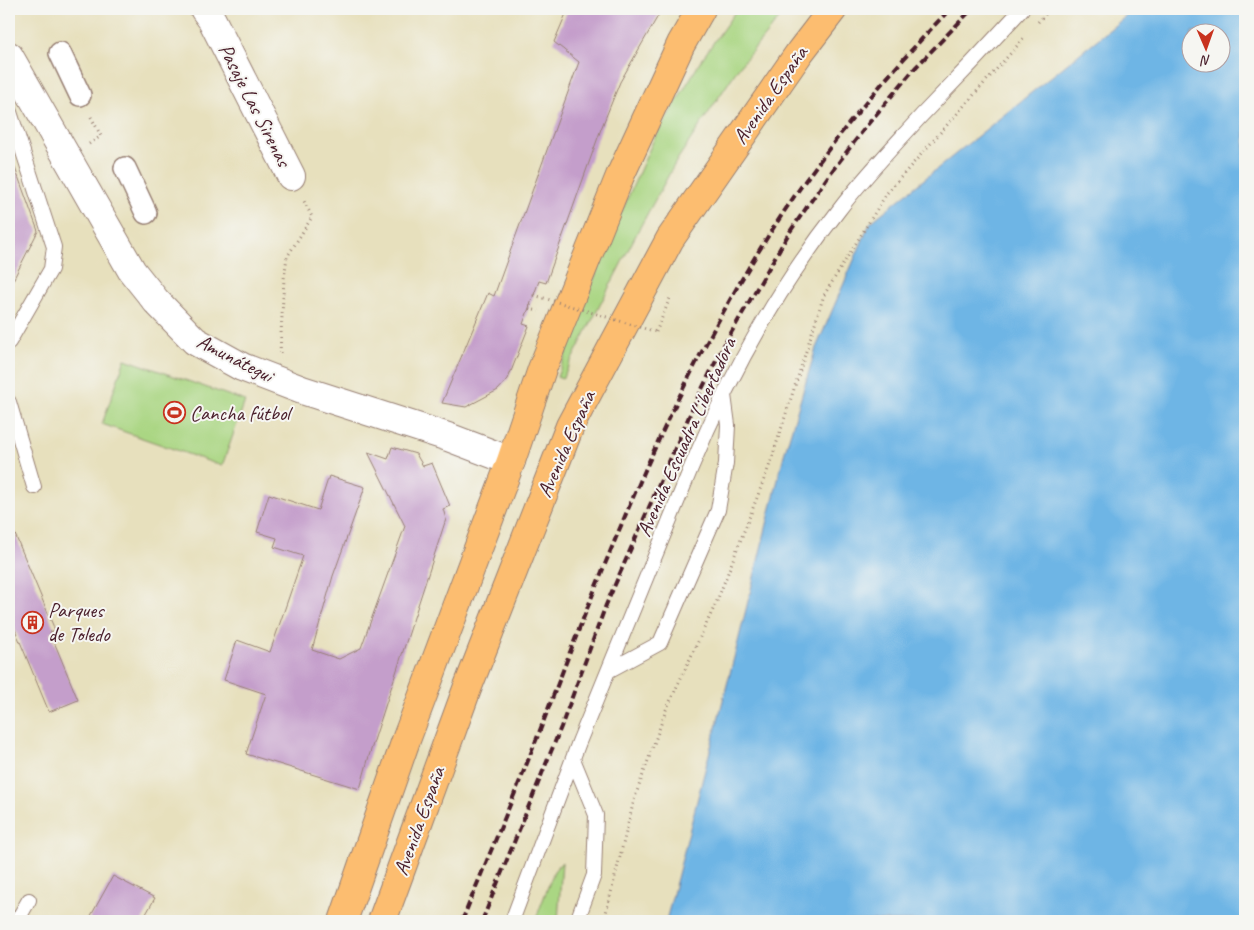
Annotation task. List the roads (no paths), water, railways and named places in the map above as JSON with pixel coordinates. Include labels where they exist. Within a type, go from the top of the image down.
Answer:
[{"type":"main road","name":"Avenida España","points":[[343,921],[406,740],[511,461],[542,369],[620,176],[681,44],[701,9]]},
{"type":"main road","name":"Avenida España","points":[[382,921],[467,689],[570,426],[670,239],[794,60],[833,9]]},
{"type":"street","name":"Pasaje Las Sirenas","points":[[204,9],[212,20],[291,176]]},
{"type":"street","points":[[60,53],[80,95]]},
{"type":"street","name":"Amunátegui","points":[[9,56],[16,104],[67,158],[132,271],[156,300],[195,341],[242,367],[302,390],[448,437],[511,461]]},
{"type":"street","points":[[125,168],[146,213]]},
{"type":"lane","name":"Avenida Escuadra Libertadora","points":[[512,921],[573,759],[709,424],[753,338],[778,296],[839,210],[872,169],[1022,9]]},
{"type":"lane","points":[[9,342],[51,269],[54,247],[16,104]]},
{"type":"lane","points":[[608,671],[660,643],[718,510],[726,463],[728,425],[724,395]]},
{"type":"lane","points":[[9,402],[34,487]]},
{"type":"lane","points":[[573,759],[596,816],[594,876],[577,921]]},
{"type":"lane","points":[[17,921],[29,900]]},
{"type":"water","points":[[1135,9],[1245,9],[1245,921],[666,921],[784,455],[816,348],[870,223]]},
{"type":"railway","points":[[462,921],[629,506],[692,372],[726,306],[764,243],[822,158],[874,92],[950,9]]},
{"type":"railway","points":[[482,921],[561,727],[606,605],[694,405],[724,345],[789,233],[829,175],[868,124],[915,68],[972,9]]},
{"type":"place","name":"Cancha fútbol","points":[[174,413]]},
{"type":"place","name":"Parques de Toledo","points":[[32,622]]}]
